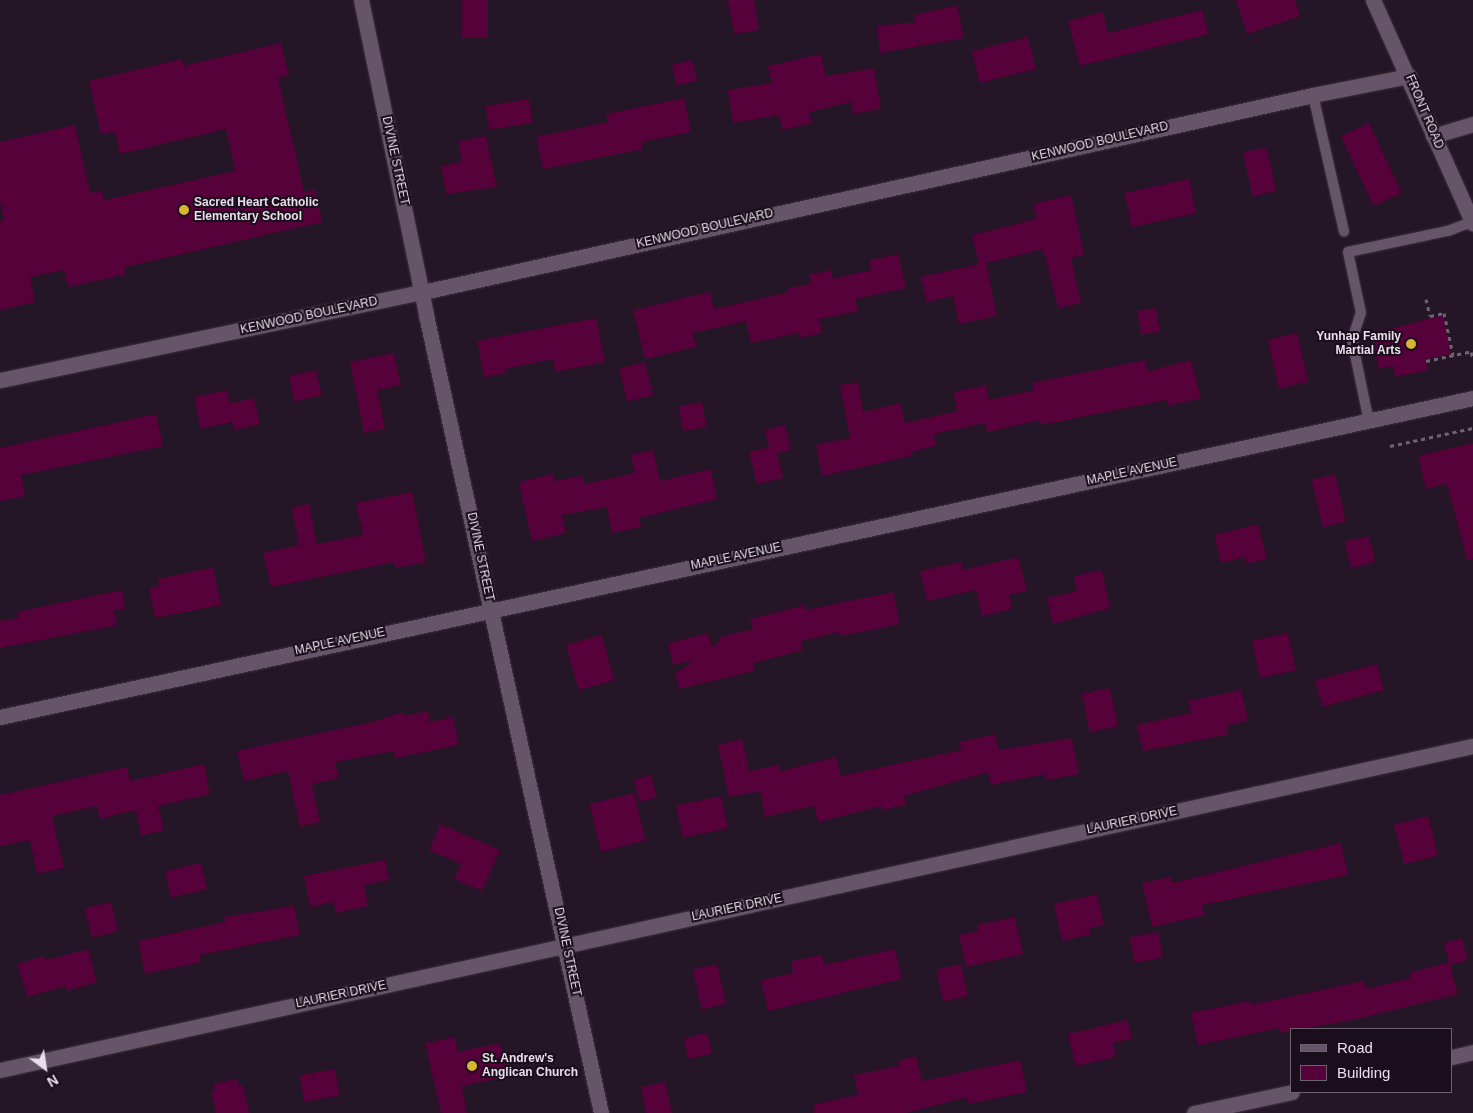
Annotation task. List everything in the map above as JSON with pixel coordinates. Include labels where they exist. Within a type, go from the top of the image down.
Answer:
[{"type":"street","name":"DIVINE STREET","points":[[361,0],[601,1113]]},
{"type":"street","name":"FRONT ROAD","points":[[1374,0],[1473,223]]},
{"type":"street","name":"KENWOOD BOULEVARD","points":[[0,380],[423,292],[1313,95],[1409,76]]},
{"type":"street","points":[[1433,136],[1473,124]]},
{"type":"street","name":"MAPLE AVENUE","points":[[0,717],[491,609],[1369,422],[1473,398]]},
{"type":"street","name":"LAURIER DRIVE","points":[[0,1070],[1473,746]]},
{"type":"street","points":[[1453,1057],[1473,1052]]},
{"type":"street","points":[[1194,1113],[1290,1092]]},
{"type":"lane","points":[[1313,95],[1344,232]]},
{"type":"lane","points":[[1369,422],[1352,340],[1362,313],[1348,252],[1473,223]]},
{"type":"path","points":[[1426,299],[1430,316],[1444,313],[1453,355]]},
{"type":"path","points":[[1426,361],[1472,351],[1473,359]]},
{"type":"path","points":[[1390,446],[1473,428]]},
{"type":"building","points":[[462,0],[488,0],[488,38],[462,38]]},
{"type":"building","points":[[728,0],[754,0],[759,30],[734,34]]},
{"type":"building","points":[[1236,0],[1295,0],[1300,16],[1247,34]]},
{"type":"building","points":[[957,5],[964,38],[880,53],[877,26],[916,22],[914,15]]},
{"type":"building","points":[[1202,10],[1209,34],[1080,66],[1068,21],[1103,12],[1108,33]]},
{"type":"building","points":[[1028,37],[1036,69],[980,83],[972,51]]},
{"type":"building","name":"Sacred Heart Catholic Elementary School","points":[[281,43],[289,75],[278,78],[304,192],[315,189],[322,222],[125,267],[126,274],[68,287],[64,270],[30,277],[35,302],[0,310],[0,222],[4,221],[0,202],[0,142],[75,125],[90,193],[102,190],[104,200],[235,171],[226,129],[120,154],[115,132],[101,134],[89,81],[182,59],[183,66]]},
{"type":"building","points":[[821,54],[826,76],[874,68],[881,109],[853,114],[851,102],[809,112],[812,123],[782,130],[779,115],[733,123],[728,90],[772,83],[768,66]]},
{"type":"building","points":[[692,60],[697,80],[677,85],[672,65]]},
{"type":"building","points":[[684,98],[691,132],[642,142],[643,149],[543,169],[536,137],[608,122],[606,114]]},
{"type":"building","points":[[529,99],[533,123],[489,130],[486,106]]},
{"type":"building","points":[[1369,123],[1402,193],[1373,206],[1341,136]]},
{"type":"building","points":[[486,136],[497,187],[446,194],[441,166],[462,162],[458,142]]},
{"type":"building","points":[[1266,147],[1276,191],[1253,196],[1243,152]]},
{"type":"building","points":[[1189,179],[1196,213],[1132,227],[1124,193]]},
{"type":"building","points":[[1071,195],[1084,255],[1071,258],[1081,303],[1058,308],[1043,249],[986,263],[997,316],[959,324],[953,296],[926,302],[921,277],[979,264],[972,235],[1036,219],[1033,204]]},
{"type":"building","points":[[898,254],[906,288],[855,299],[858,311],[819,319],[822,333],[799,338],[798,333],[751,343],[746,321],[693,333],[696,347],[645,359],[633,310],[710,292],[714,309],[789,292],[788,288],[811,284],[809,275],[831,270],[833,279],[871,270],[869,260]]},
{"type":"building","points":[[1156,308],[1160,332],[1141,335],[1137,311]]},
{"type":"building","name":"Yunhap Family Martial Arts","points":[[1443,315],[1451,354],[1426,359],[1428,370],[1395,377],[1393,366],[1379,369],[1371,334]]},
{"type":"building","points":[[596,318],[605,362],[555,372],[553,359],[505,369],[506,373],[484,377],[477,341]]},
{"type":"building","points":[[1297,333],[1308,382],[1279,388],[1268,340]]},
{"type":"building","points":[[394,353],[401,385],[377,390],[385,429],[364,433],[350,362]]},
{"type":"building","points":[[1145,360],[1148,371],[1191,360],[1201,398],[1168,406],[1167,400],[1041,425],[1040,420],[987,432],[985,423],[934,434],[936,446],[911,452],[911,456],[822,476],[816,445],[850,438],[840,385],[858,382],[863,412],[900,403],[905,423],[957,411],[953,392],[986,385],[989,400],[1034,390],[1032,383]]},
{"type":"building","points":[[645,362],[653,395],[627,402],[619,369]]},
{"type":"building","points":[[316,370],[322,395],[295,402],[289,376]]},
{"type":"building","points":[[227,390],[230,403],[254,398],[260,424],[234,430],[232,422],[201,429],[194,397]]},
{"type":"building","points":[[702,402],[707,427],[683,431],[678,407]]},
{"type":"building","points":[[156,414],[163,446],[21,475],[25,496],[0,501],[0,448]]},
{"type":"building","points":[[785,425],[791,450],[777,453],[783,478],[757,484],[749,452],[769,447],[765,430]]},
{"type":"building","points":[[1473,443],[1473,559],[1467,560],[1447,484],[1426,489],[1418,456]]},
{"type":"building","points":[[653,450],[660,481],[711,469],[717,499],[639,518],[641,527],[612,533],[607,507],[562,515],[566,533],[532,541],[519,482],[553,474],[554,481],[582,476],[584,484],[635,473],[631,455]]},
{"type":"building","points":[[1335,474],[1346,522],[1323,527],[1312,479]]},
{"type":"building","points":[[412,492],[426,562],[395,568],[394,562],[271,587],[263,553],[299,545],[292,508],[309,504],[317,544],[363,535],[356,503]]},
{"type":"building","points":[[1258,524],[1267,559],[1247,564],[1245,557],[1221,563],[1214,535]]},
{"type":"building","points":[[1369,536],[1375,562],[1351,568],[1345,542]]},
{"type":"building","points":[[1018,557],[1027,591],[1009,595],[1012,609],[982,616],[976,590],[927,601],[920,571],[961,562],[963,570]]},
{"type":"building","points":[[213,567],[221,605],[155,618],[149,588],[159,586],[158,579]]},
{"type":"building","points":[[1102,570],[1110,608],[1053,624],[1047,598],[1077,591],[1074,576]]},
{"type":"building","points":[[122,590],[125,609],[114,610],[117,625],[0,648],[0,621],[18,618],[17,612]]},
{"type":"building","points":[[893,592],[900,624],[841,636],[840,632],[801,641],[803,650],[753,663],[754,671],[679,689],[675,674],[694,660],[673,665],[668,643],[709,633],[712,647],[721,640],[719,637],[753,629],[750,619],[805,605],[806,610]]},
{"type":"building","points":[[1288,633],[1296,670],[1260,678],[1252,641]]},
{"type":"building","points":[[602,635],[614,680],[578,690],[566,645]]},
{"type":"building","points":[[1377,664],[1384,690],[1322,707],[1315,681]]},
{"type":"building","points":[[1110,688],[1118,726],[1090,732],[1082,694]]},
{"type":"building","points":[[1241,690],[1248,721],[1227,725],[1229,734],[1143,751],[1137,725],[1191,713],[1188,701]]},
{"type":"building","points":[[428,711],[430,722],[453,717],[459,745],[395,758],[394,751],[335,762],[339,778],[312,784],[320,822],[300,827],[288,771],[244,781],[237,751],[372,722],[404,712],[405,716]]},
{"type":"building","points":[[995,734],[999,750],[1072,738],[1079,774],[1046,780],[1045,774],[991,785],[988,772],[904,796],[906,805],[882,810],[881,806],[818,822],[814,806],[765,817],[760,791],[729,797],[718,745],[742,739],[749,771],[779,765],[780,771],[836,757],[841,776],[961,750],[960,742]]},
{"type":"building","points":[[204,764],[210,794],[158,806],[164,830],[141,836],[136,810],[100,819],[97,806],[52,816],[64,868],[37,874],[30,840],[0,846],[0,795],[127,767],[130,781]]},
{"type":"building","points":[[651,775],[657,797],[640,802],[634,780]]},
{"type":"building","points":[[634,793],[646,841],[601,852],[589,804]]},
{"type":"building","points":[[721,796],[728,828],[683,838],[676,806]]},
{"type":"building","points":[[1428,816],[1438,856],[1404,864],[1394,824]]},
{"type":"building","points":[[440,824],[500,850],[482,891],[454,879],[461,864],[429,850]]},
{"type":"building","points":[[1341,843],[1348,875],[1202,905],[1205,915],[1152,927],[1142,883],[1171,877],[1172,883]]},
{"type":"building","points":[[385,860],[389,880],[364,885],[368,906],[336,913],[333,902],[310,907],[304,876]]},
{"type":"building","points":[[201,863],[207,889],[171,898],[165,871]]},
{"type":"building","points":[[1097,894],[1104,925],[1090,928],[1091,934],[1062,941],[1054,904]]},
{"type":"building","points":[[111,902],[118,931],[92,938],[85,909]]},
{"type":"building","points":[[294,906],[300,935],[199,955],[201,962],[145,974],[138,941],[225,922],[224,917]]},
{"type":"building","points":[[1015,917],[1023,954],[966,967],[959,935],[978,931],[977,925]]},
{"type":"building","points":[[1158,932],[1163,958],[1134,963],[1130,938]]},
{"type":"building","points":[[1462,938],[1468,960],[1450,965],[1458,994],[1357,1019],[1308,1028],[1290,1028],[1290,1031],[1280,1033],[1279,1028],[1198,1045],[1191,1013],[1250,1001],[1251,1005],[1364,981],[1366,989],[1411,978],[1409,973],[1449,962],[1444,943]]},
{"type":"building","points":[[88,949],[97,982],[67,991],[65,986],[27,997],[17,964],[44,956],[46,960]]},
{"type":"building","points":[[895,949],[902,979],[768,1011],[761,980],[793,973],[791,961],[822,955],[824,965]]},
{"type":"building","points":[[717,964],[726,1004],[702,1010],[693,970]]},
{"type":"building","points":[[961,964],[968,996],[943,1001],[937,969]]},
{"type":"building","points":[[1127,1020],[1132,1038],[1113,1043],[1116,1057],[1076,1066],[1068,1034]]},
{"type":"building","points":[[707,1033],[712,1053],[689,1059],[684,1039]]},
{"type":"building","name":"St. Andrew's Anglican Church","points":[[455,1037],[458,1052],[500,1043],[508,1076],[462,1086],[467,1113],[441,1113],[425,1043]]},
{"type":"building","points":[[916,1056],[922,1081],[1020,1060],[1027,1092],[968,1104],[967,1097],[907,1113],[814,1113],[813,1105],[858,1095],[854,1075],[899,1066],[898,1061]]},
{"type":"building","points":[[335,1069],[340,1096],[304,1102],[300,1075]]},
{"type":"building","points":[[237,1079],[239,1086],[243,1085],[249,1113],[216,1113],[211,1092],[215,1091],[213,1084]]},
{"type":"building","points":[[665,1082],[672,1113],[646,1113],[641,1087]]},
{"type":"place","name":"Sacred Heart Catholic Elementary School","points":[[184,210]]},
{"type":"place","name":"Yunhap Family Martial Arts","points":[[1411,344]]},
{"type":"place","name":"St. Andrew's Anglican Church","points":[[472,1066]]}]
